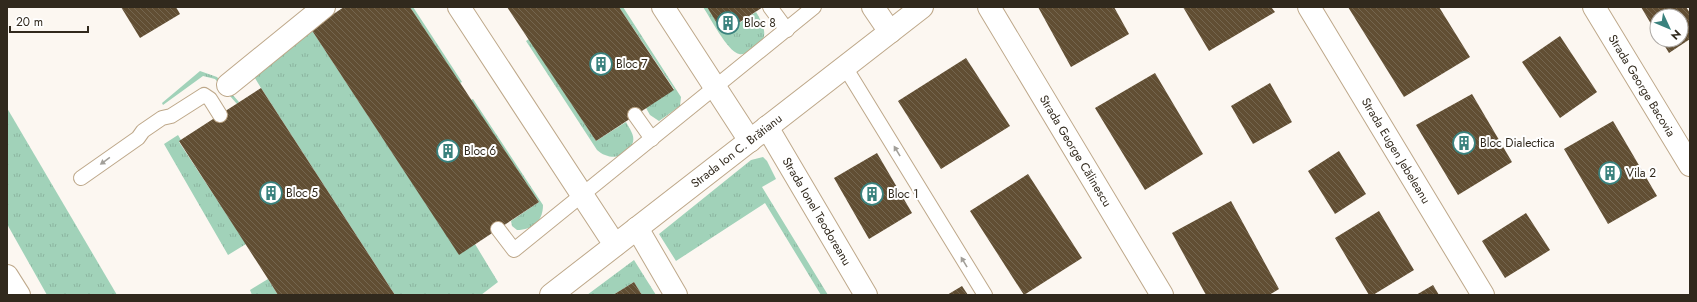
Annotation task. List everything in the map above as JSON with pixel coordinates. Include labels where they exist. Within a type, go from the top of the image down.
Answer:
[{"type":"street","points":[[228,85],[324,7]]},
{"type":"street","points":[[459,7],[615,245]]},
{"type":"street","points":[[663,7],[750,141]]},
{"type":"street","points":[[873,7],[890,32]]},
{"type":"street","name":"Strada Ion C. Brătianu","points":[[551,295],[922,7]]},
{"type":"street","name":"Strada George Călinescu","points":[[990,7],[1162,295]]},
{"type":"street","name":"Strada Eugen Jebeleanu","points":[[1309,7],[1483,295]]},
{"type":"street","name":"Strada George Bacovia","points":[[1594,7],[1690,165]]},
{"type":"street","name":"Strada Ionel Teodoreanu","points":[[767,127],[866,295]]},
{"type":"street","points":[[637,228],[676,295]]},
{"type":"street","points":[[7,276],[19,295]]},
{"type":"lane","points":[[770,7],[787,30]]},
{"type":"lane","points":[[498,229],[514,250],[716,88],[814,7]]},
{"type":"lane","points":[[845,67],[985,295]]},
{"type":"lane","points":[[81,178],[134,141],[143,131],[162,118],[171,116],[204,95],[210,99],[220,115]]},
{"type":"lane","points":[[635,115],[652,139]]},
{"type":"green space","points":[[410,7],[413,7],[462,82],[460,83]]},
{"type":"green space","points":[[619,7],[623,7],[681,97],[680,106],[659,121],[650,115],[646,108],[674,89]]},
{"type":"green space","points":[[703,7],[707,7],[724,33],[756,12],[762,23],[764,32],[762,42],[753,50],[746,53],[739,54],[734,52],[719,33]]},
{"type":"green space","points":[[311,29],[459,254],[475,244],[498,282],[481,295],[395,295],[261,88],[250,70]]},
{"type":"green space","points":[[529,39],[596,141],[626,122],[633,137],[631,148],[627,152],[623,155],[612,157],[602,154],[597,150],[526,41]]},
{"type":"green space","points":[[200,71],[217,77],[239,102],[237,104],[215,79],[203,76],[163,105],[162,103]]},
{"type":"green space","points":[[473,99],[543,205],[543,211],[539,220],[536,224],[528,228],[517,230],[512,226],[511,221],[539,202],[471,100]]},
{"type":"green space","points":[[7,108],[117,295],[47,295],[7,224]]},
{"type":"green space","points":[[178,135],[181,140],[179,142],[246,244],[228,255],[164,144]]},
{"type":"green space","points":[[763,157],[767,161],[776,179],[762,187],[828,295],[821,295],[765,203],[676,261],[659,234],[751,160]]},
{"type":"green space","points":[[634,260],[656,295],[642,295],[634,282],[613,295],[587,295]]},
{"type":"green space","points":[[268,279],[278,295],[252,295],[250,290]]},
{"type":"building","points":[[121,7],[176,7],[180,14],[140,38]]},
{"type":"building","name":"Bloc 6","points":[[344,7],[410,7],[539,202],[459,255],[311,29]]},
{"type":"building","name":"Bloc 7","points":[[507,7],[619,7],[674,90],[596,141]]},
{"type":"building","name":"Bloc 8","points":[[707,7],[763,7],[723,33]]},
{"type":"building","points":[[1038,7],[1114,7],[1129,34],[1071,67]]},
{"type":"building","points":[[1183,7],[1271,7],[1275,12],[1209,51]]},
{"type":"building","points":[[1348,7],[1439,7],[1470,57],[1404,97]]},
{"type":"building","points":[[1641,7],[1687,8],[1649,8],[1649,20]]},
{"type":"building","points":[[1689,12],[1690,13],[1689,40]]},
{"type":"building","points":[[1560,36],[1597,92],[1560,118],[1522,62]]},
{"type":"building","points":[[1666,48],[1676,48],[1669,53]]},
{"type":"building","points":[[966,58],[1010,126],[941,169],[898,101]]},
{"type":"building","points":[[1155,73],[1203,154],[1145,190],[1095,108]]},
{"type":"building","points":[[1270,83],[1292,122],[1253,144],[1231,106]]},
{"type":"building","name":"Bloc 5","points":[[261,88],[395,295],[278,295],[179,141]]},
{"type":"building","name":"Bloc Dialectica","points":[[1472,94],[1512,162],[1458,195],[1416,125]]},
{"type":"building","name":"Vila 2","points":[[1613,121],[1657,196],[1608,224],[1564,149]]},
{"type":"building","points":[[1339,151],[1366,194],[1335,214],[1308,171]]},
{"type":"building","name":"Bloc 1","points":[[877,153],[912,213],[869,239],[834,178]]},
{"type":"building","points":[[1028,174],[1082,258],[1024,295],[970,211]]},
{"type":"building","points":[[1231,201],[1279,289],[1269,295],[1206,295],[1172,233]]},
{"type":"building","points":[[1379,211],[1414,270],[1373,295],[1369,295],[1335,238]]},
{"type":"building","points":[[1526,213],[1550,250],[1505,278],[1482,241]]},
{"type":"building","points":[[634,282],[642,295],[613,295]]},
{"type":"building","points":[[1433,285],[1439,295],[1416,295]]},
{"type":"building","points":[[962,286],[968,295],[947,295]]},
{"type":"place","name":"Bloc 8","points":[[728,23]]},
{"type":"place","name":"Bloc 7","points":[[601,64]]},
{"type":"place","name":"Bloc Dialectica","points":[[1464,143]]},
{"type":"place","name":"Bloc 6","points":[[448,151]]},
{"type":"place","name":"Vila 2","points":[[1610,173]]},
{"type":"place","name":"Bloc 5","points":[[271,193]]},
{"type":"place","name":"Bloc 1","points":[[872,194]]}]
